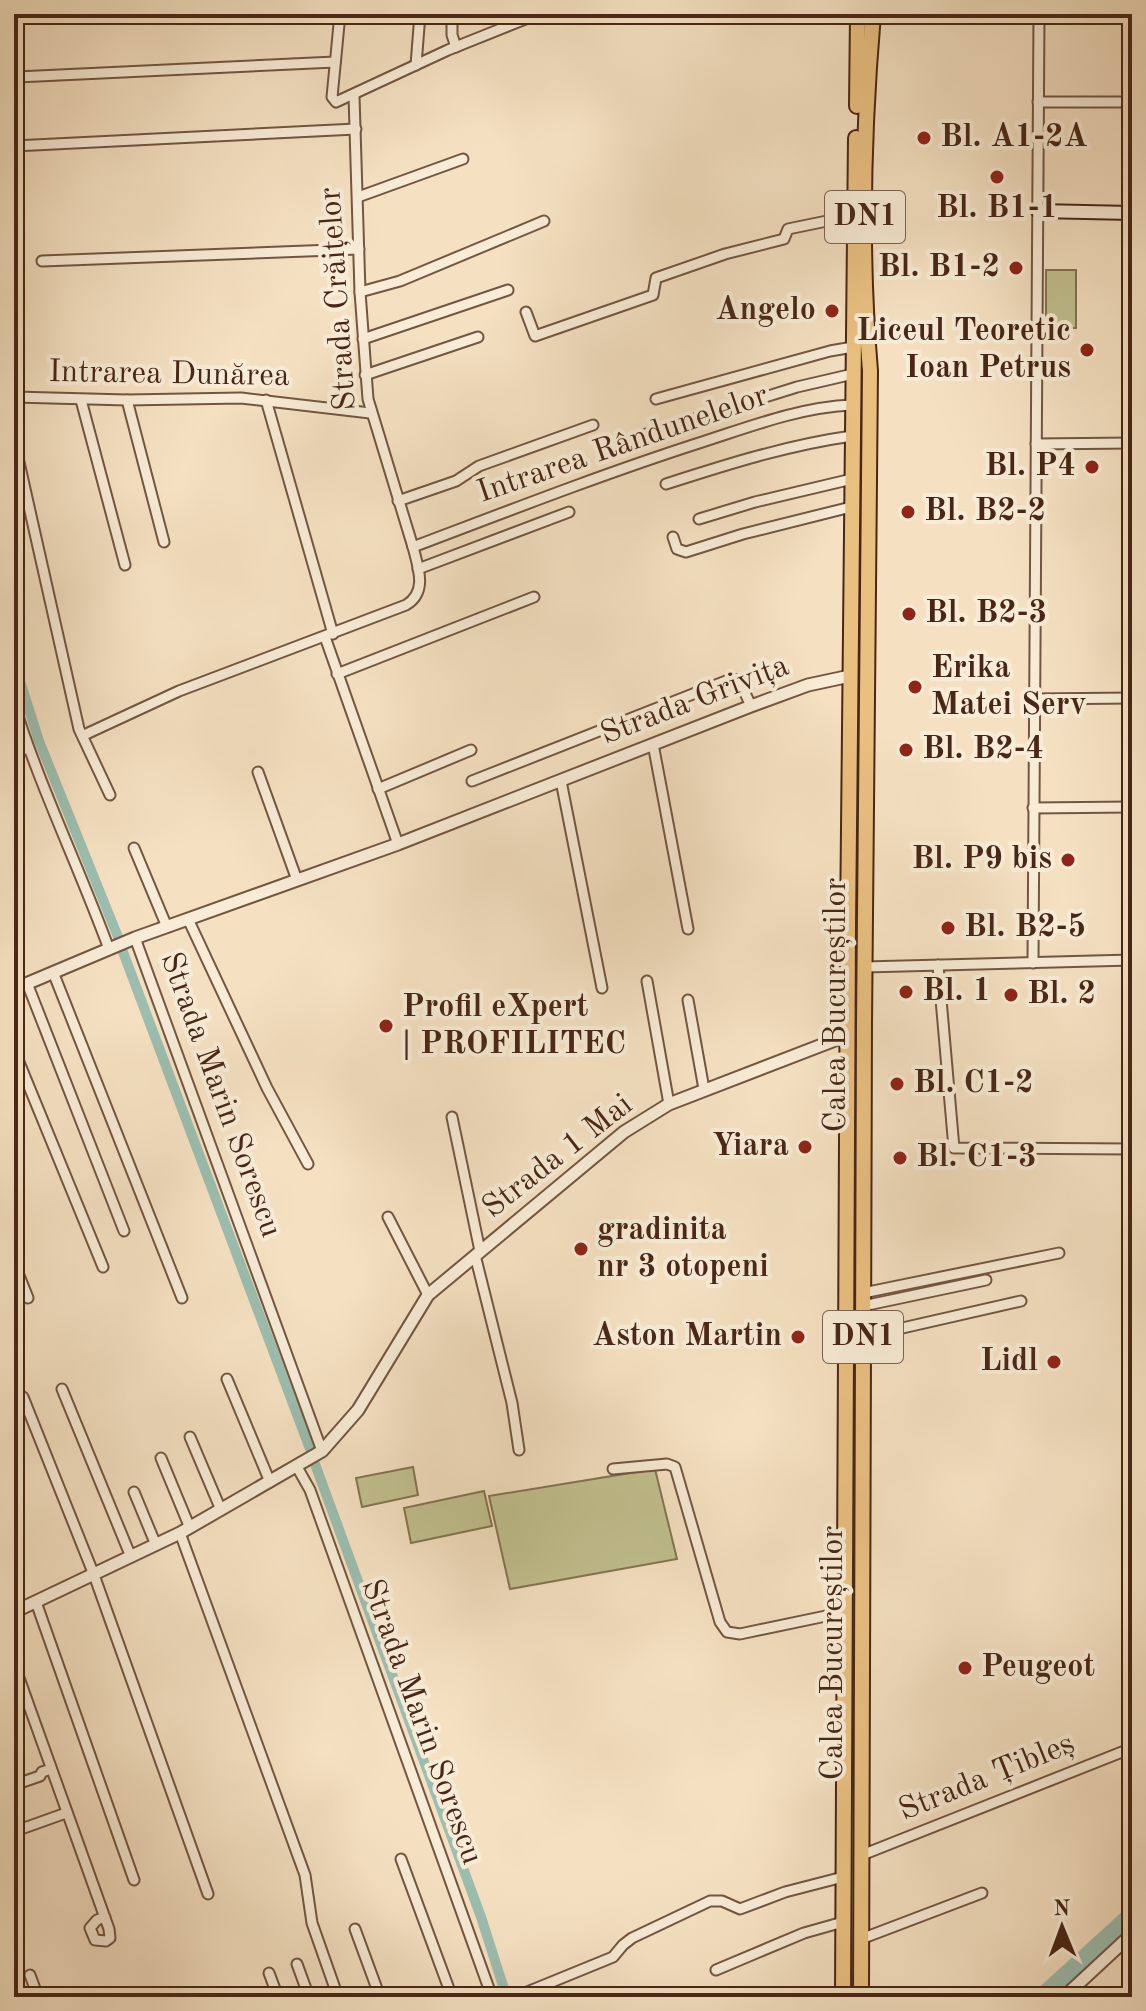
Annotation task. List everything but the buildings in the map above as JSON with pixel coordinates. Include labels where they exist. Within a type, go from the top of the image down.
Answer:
[{"type":"highway","name":"Calea Bucureștilor","points":[[843,1997],[851,507],[858,14]]},
{"type":"highway","name":"Calea Bucureștilor","points":[[861,1997],[870,382],[865,313],[866,121],[873,14]]},
{"type":"main road","points":[[1038,211],[1132,212]]},
{"type":"street","points":[[340,14],[332,99],[338,102],[456,47],[538,14]]},
{"type":"street","points":[[416,65],[420,14]]},
{"type":"street","points":[[452,14],[452,35],[456,47]]},
{"type":"street","points":[[1033,963],[1039,14]]},
{"type":"street","points":[[17,77],[335,62]]},
{"type":"street","name":"Strada Crăițelor","points":[[354,96],[360,292],[370,413],[418,569]]},
{"type":"street","points":[[1038,102],[1132,102]]},
{"type":"street","points":[[14,146],[356,129]]},
{"type":"street","points":[[358,197],[463,159]]},
{"type":"street","points":[[1132,212],[1132,278]]},
{"type":"street","points":[[526,312],[535,336],[653,295],[656,278],[725,254],[784,239],[788,229],[856,215]]},
{"type":"street","points":[[360,292],[400,281],[544,221]]},
{"type":"street","points":[[42,261],[359,249]]},
{"type":"street","points":[[363,339],[508,290]]},
{"type":"street","points":[[365,375],[478,337]]},
{"type":"street","points":[[656,399],[853,347]]},
{"type":"street","points":[[634,438],[797,387],[853,374]]},
{"type":"street","name":"Intrarea Dunărea","points":[[14,397],[81,400],[241,398],[370,413]]},
{"type":"street","points":[[81,400],[125,565]]},
{"type":"street","points":[[127,400],[164,542]]},
{"type":"street","points":[[266,400],[337,674],[398,844]]},
{"type":"street","name":"Intrarea Rândunelelor","points":[[413,547],[668,453],[799,412],[852,405]]},
{"type":"street","points":[[398,501],[456,481],[479,466],[593,425]]},
{"type":"street","points":[[666,484],[753,456],[852,436]]},
{"type":"street","points":[[14,440],[79,729],[110,795]]},
{"type":"street","points":[[1036,444],[1132,443]]},
{"type":"street","points":[[699,519],[852,479]]},
{"type":"street","points":[[673,537],[677,549],[686,552],[851,507]]},
{"type":"street","points":[[84,735],[179,691],[411,602],[419,591],[418,569],[569,512]]},
{"type":"street","points":[[337,674],[534,597]]},
{"type":"street","name":"Strada Grivița","points":[[21,986],[135,938],[398,844],[751,706],[808,685],[850,676]]},
{"type":"street","points":[[472,781],[731,679],[739,680],[751,706]]},
{"type":"street","points":[[1034,699],[1132,698]]},
{"type":"street","points":[[14,704],[28,748],[109,949]]},
{"type":"street","points":[[653,744],[688,929]]},
{"type":"street","points":[[14,753],[28,748]]},
{"type":"street","points":[[378,789],[471,750]]},
{"type":"street","points":[[258,772],[297,880]]},
{"type":"street","points":[[561,781],[602,988]]},
{"type":"street","points":[[1033,808],[1132,807]]},
{"type":"street","points":[[134,848],[167,927]]},
{"type":"street","points":[[188,919],[267,1088],[308,1164]]},
{"type":"street","name":"Strada Marin Sorescu","points":[[135,938],[322,1451]]},
{"type":"street","points":[[865,967],[1132,960]]},
{"type":"street","points":[[938,965],[954,1148],[1132,1149]]},
{"type":"street","points":[[14,966],[124,1231]]},
{"type":"street","points":[[53,972],[182,1298]]},
{"type":"street","points":[[647,981],[669,1104]]},
{"type":"street","points":[[688,1000],[704,1089]]},
{"type":"street","name":"Strada 1 Mai","points":[[14,1610],[156,1545],[322,1451],[358,1410],[428,1295],[624,1132],[669,1104],[848,1035]]},
{"type":"street","points":[[14,1050],[103,1267]]},
{"type":"street","name":"Strada 1 Mai","points":[[452,1117],[478,1253]]},
{"type":"street","points":[[388,1217],[428,1295]]},
{"type":"street","points":[[478,1253],[512,1403],[519,1450]]},
{"type":"street","points":[[863,1299],[1059,1253]]},
{"type":"street","points":[[14,1263],[28,1298]]},
{"type":"street","points":[[863,1299],[986,1280]]},
{"type":"street","points":[[863,1337],[1021,1301]]},
{"type":"street","points":[[227,1379],[270,1482]]},
{"type":"street","points":[[62,1389],[131,1557]]},
{"type":"street","points":[[23,1397],[94,1575],[208,1894]]},
{"type":"street","points":[[190,1437],[221,1510]]},
{"type":"street","points":[[161,1458],[305,1875],[312,1923],[338,1997]]},
{"type":"street","points":[[613,1469],[667,1464],[675,1467],[720,1622],[727,1632],[740,1634],[845,1612]]},
{"type":"street","name":"Strada Marin Sorescu","points":[[297,1467],[315,1505],[492,1997]]},
{"type":"street","points":[[134,1492],[156,1545]]},
{"type":"street","points":[[36,1602],[134,1880]]},
{"type":"street","points":[[14,1664],[105,1917]]},
{"type":"street","points":[[1130,1748],[1132,1767]]},
{"type":"street","name":"Strada Țibleș","points":[[862,1855],[1130,1748]]},
{"type":"street","points":[[14,1785],[51,1769]]},
{"type":"street","points":[[24,1828],[66,1813]]},
{"type":"street","points":[[401,1859],[452,1997]]},
{"type":"street","points":[[515,1997],[613,1957],[632,1938],[710,1901],[722,1901],[740,1909],[785,1892],[843,1877]]},
{"type":"street","points":[[861,1939],[982,1893]]},
{"type":"street","points":[[716,1970],[804,1933],[843,1922]]},
{"type":"street","points":[[355,1929],[380,1997]]},
{"type":"street","points":[[1064,1997],[1132,1934]]},
{"type":"street","points":[[297,1964],[309,1997]]},
{"type":"street","points":[[269,1973],[278,1997]]},
{"type":"street","points":[[30,1975],[38,1997]]},
{"type":"green space","points":[[1046,270],[1076,270],[1076,328],[1046,328]]},
{"type":"green space","points":[[413,1467],[418,1495],[362,1507],[356,1478]]},
{"type":"green space","points":[[655,1469],[677,1559],[510,1589],[489,1496]]},
{"type":"green space","points":[[484,1491],[492,1526],[411,1543],[404,1508]]},
{"type":"waterway","points":[[14,662],[39,741],[118,937]]},
{"type":"waterway","points":[[123,952],[310,1449]]},
{"type":"waterway","points":[[315,1464],[481,1917],[505,1992]]},
{"type":"waterway","points":[[1042,1997],[1132,1915]]},
{"type":"place","name":"Bl. A1-2A","points":[[924,138]]},
{"type":"place","name":"Bl. B1-1","points":[[997,177]]},
{"type":"place","name":"Bl. B1-2","points":[[1016,268]]},
{"type":"place","name":"Angelo","points":[[832,311]]},
{"type":"place","name":"Liceul Teoretic Ioan Petrus","points":[[1087,350]]},
{"type":"place","name":"Bl. P4","points":[[1092,467]]},
{"type":"place","name":"Bl. B2-2","points":[[908,512]]},
{"type":"place","name":"Bl. B2-3","points":[[909,614]]},
{"type":"place","name":"Erika Matei Serv","points":[[915,687]]},
{"type":"place","name":"Bl. B2-4","points":[[906,750]]},
{"type":"place","name":"Bl. P9 bis","points":[[1068,860]]},
{"type":"place","name":"Bl. B2-5","points":[[948,928]]},
{"type":"place","name":"Bl. 1","points":[[906,992]]},
{"type":"place","name":"Bl. 2","points":[[1011,995]]},
{"type":"place","name":"Profil eXpert | PROFILITEC","points":[[386,1026]]},
{"type":"place","name":"Bl. C1-2","points":[[897,1084]]},
{"type":"place","name":"Yiara","points":[[805,1147]]},
{"type":"place","name":"Bl. C1-3","points":[[900,1158]]},
{"type":"place","name":"gradinita nr 3 otopeni","points":[[581,1249]]},
{"type":"place","name":"Aston Martin","points":[[798,1337]]},
{"type":"place","name":"Lidl","points":[[1054,1362]]},
{"type":"place","name":"Peugeot","points":[[965,1668]]}]
